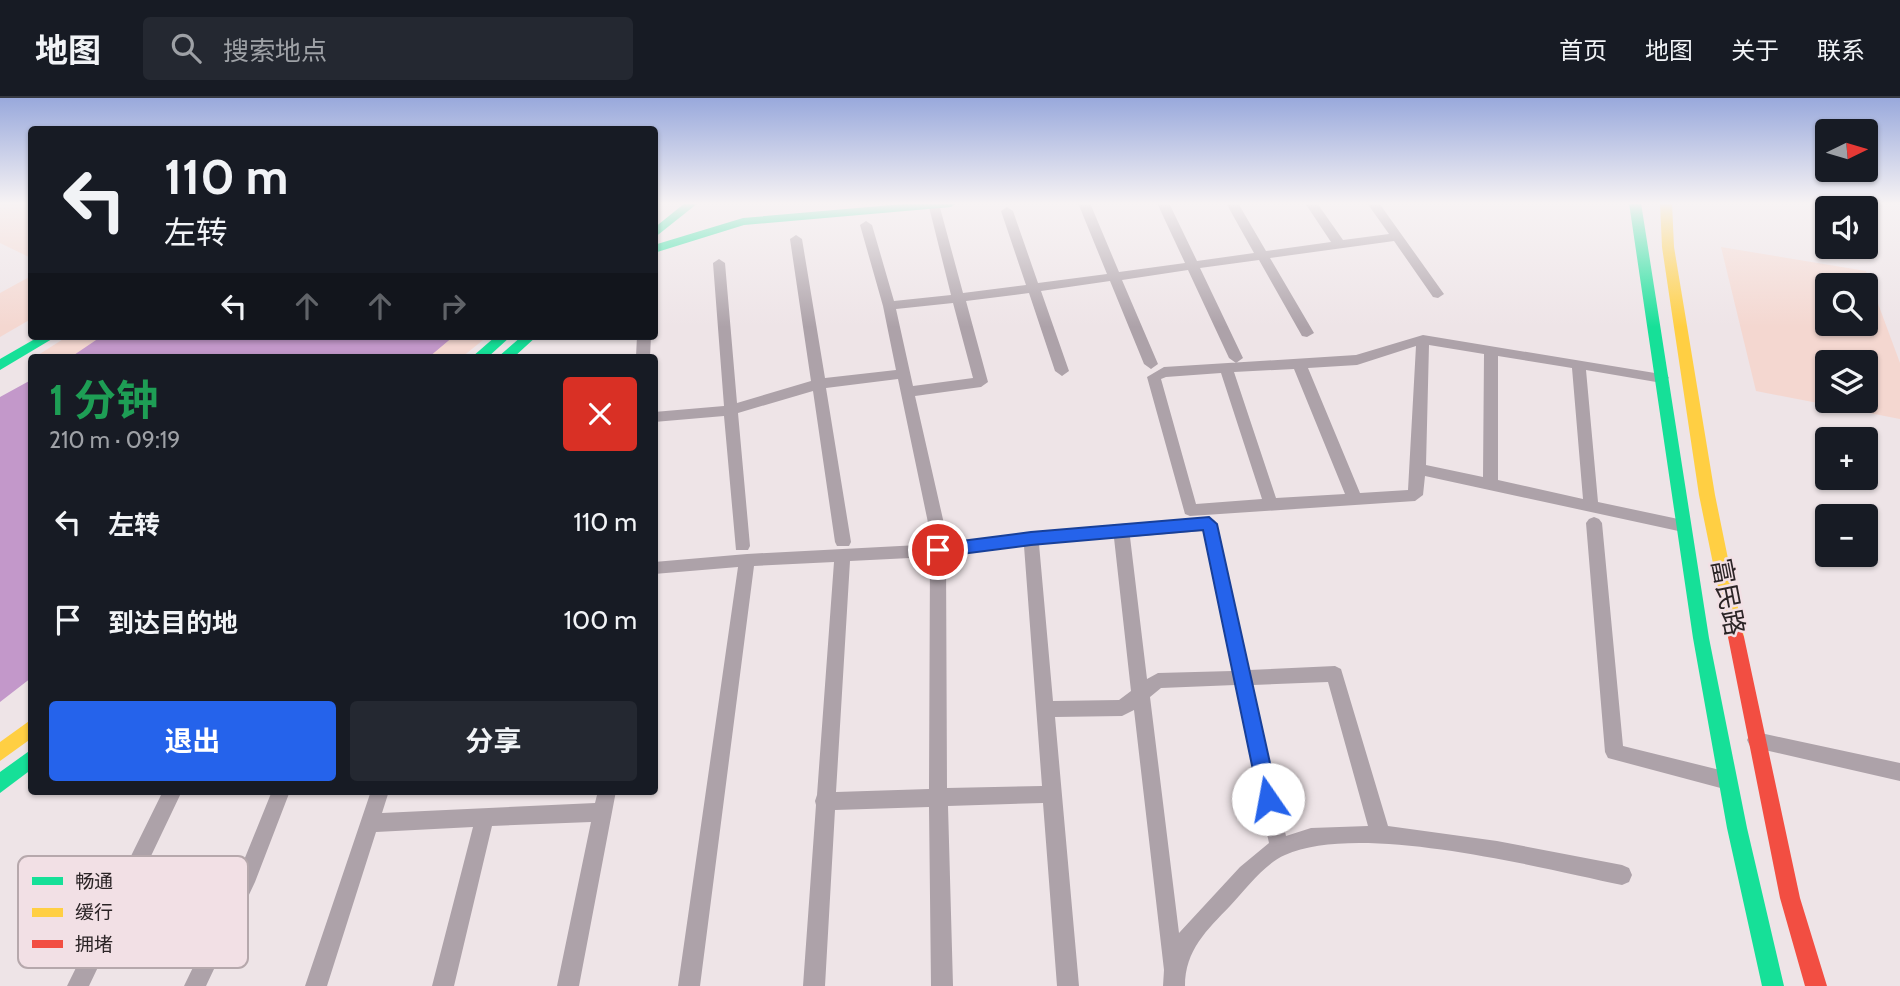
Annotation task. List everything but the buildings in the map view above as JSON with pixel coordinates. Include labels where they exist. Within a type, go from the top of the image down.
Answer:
[{"type":"main road","name":"富民路","points":[[1641,244],[1683,526],[1728,781],[1773,986]]},
{"type":"main road","name":"富民路","points":[[1668,244],[1707,495],[1790,898],[1816,986]]},
{"type":"main road","points":[[0,353],[28,337]]},
{"type":"main road","points":[[0,365],[43,340]]},
{"type":"main road","points":[[483,354],[499,340]]},
{"type":"main road","points":[[509,354],[525,340]]},
{"type":"main road","points":[[0,753],[28,730]]},
{"type":"main road","points":[[0,783],[28,760]]},
{"type":"street","points":[[797,244],[842,549],[814,986]]},
{"type":"street","points":[[872,244],[889,306],[939,544],[938,798],[942,986]]},
{"type":"street","points":[[908,393],[981,382],[944,244]]},
{"type":"street","points":[[1018,244],[1062,372]]},
{"type":"street","points":[[1101,244],[1151,364]]},
{"type":"street","points":[[1182,244],[1231,363],[1271,505]]},
{"type":"street","points":[[1256,244],[1307,333]]},
{"type":"street","points":[[889,306],[1114,278],[1336,244]]},
{"type":"street","points":[[1403,244],[1438,294]]},
{"type":"street","points":[[689,986],[745,553],[719,263]]},
{"type":"street","points":[[1423,339],[1415,495],[1190,510],[1154,377],[1164,372],[1231,363],[1357,360],[1423,339],[1662,378]]},
{"type":"street","points":[[1490,484],[1491,350]]},
{"type":"street","points":[[1299,363],[1354,499]]},
{"type":"street","points":[[1579,364],[1614,752],[1728,781]]},
{"type":"street","points":[[658,417],[732,410],[818,384],[904,374]]},
{"type":"street","points":[[1418,469],[1490,484],[1592,514],[1683,526]]},
{"type":"street","points":[[658,567],[745,553],[1031,539],[1209,524],[1279,847]]},
{"type":"street","points":[[1121,530],[1174,986]]},
{"type":"street","points":[[1031,539],[1068,986]]},
{"type":"street","points":[[1045,709],[1122,708],[1158,681],[1335,674],[1381,836]]},
{"type":"street","points":[[1756,740],[1900,772]]},
{"type":"street","points":[[824,801],[1052,794]]},
{"type":"street","points":[[141,856],[171,795]]},
{"type":"street","points":[[248,875],[279,795]]},
{"type":"street","points":[[316,986],[379,795]]},
{"type":"street","points":[[568,986],[606,795]]},
{"type":"street","points":[[370,823],[603,812]]},
{"type":"street","points":[[443,986],[485,817]]},
{"type":"street","points":[[1173,966],[1192,930],[1279,847],[1313,836],[1409,836],[1622,875]]},
{"type":"street","points":[[78,986],[87,968]]},
{"type":"street","points":[[195,986],[204,968]]},
{"type":"shaded area","points":[[3,244],[28,244],[28,257]]},
{"type":"shaded area","points":[[1721,247],[1866,271],[1867,273],[1815,273],[1815,336],[1878,336],[1878,303],[1900,363],[1900,419],[1869,413],[1878,413],[1878,350],[1815,350],[1815,402],[1756,391]]},
{"type":"shaded area","points":[[28,278],[28,321],[0,337],[0,293]]},
{"type":"shaded area","points":[[62,340],[483,340],[466,354],[40,354]]},
{"type":"shaded area","points":[[96,340],[449,340],[433,354],[75,354]]},
{"type":"shaded area","points":[[28,382],[28,680],[0,702],[0,397]]},
{"type":"traffic: fast","points":[[658,248],[669,244]]},
{"type":"traffic: fast","points":[[1641,244],[1701,638],[1737,828],[1773,986]]},
{"type":"traffic: fast","points":[[0,365],[43,340]]},
{"type":"traffic: fast","points":[[483,354],[499,340]]},
{"type":"traffic: fast","points":[[509,354],[525,340]]},
{"type":"traffic: fast","points":[[0,784],[28,760]]},
{"type":"traffic: slow","points":[[1668,244],[1707,495],[1736,637]]},
{"type":"traffic: slow","points":[[0,753],[28,730]]},
{"type":"traffic: jam","points":[[1736,637],[1790,898],[1816,986]]},
{"type":"route","points":[[938,550],[1121,530],[1209,524],[1268,799]]}]
